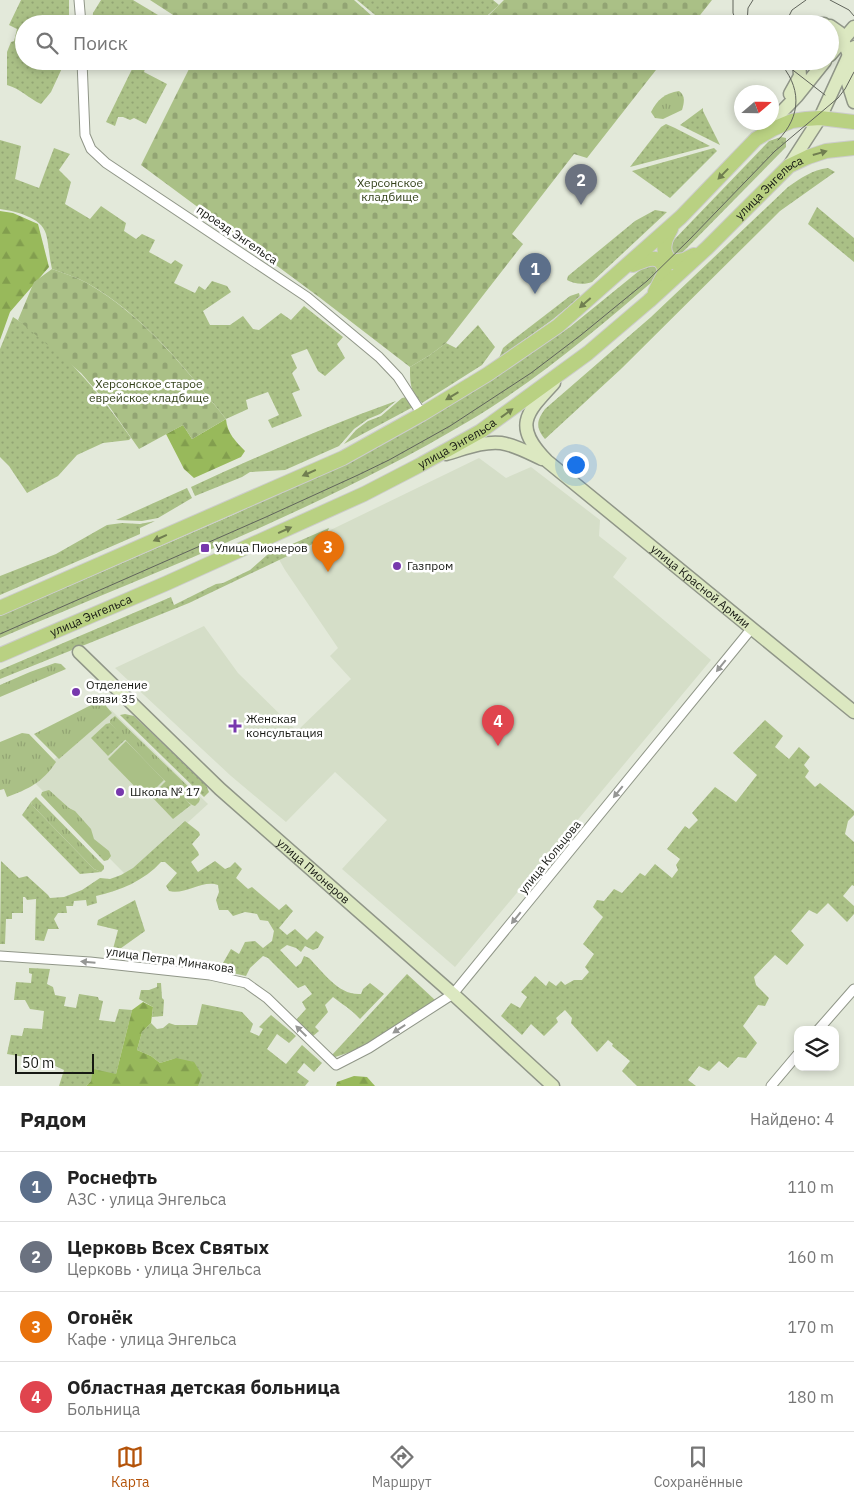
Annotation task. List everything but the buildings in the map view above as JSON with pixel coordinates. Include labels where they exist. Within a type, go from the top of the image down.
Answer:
[{"type":"main road","points":[[0,608],[343,458],[422,414],[488,374],[558,326],[681,217],[756,139],[774,128],[792,121],[820,118],[854,122]]},
{"type":"main road","name":"улица Энгельса","points":[[0,655],[167,584],[364,494],[482,431],[564,372],[649,301],[789,166],[826,151],[854,148]]},
{"type":"main road","points":[[681,217],[665,242],[663,251],[665,255],[672,262],[677,262],[706,248]]},
{"type":"main road","points":[[622,271],[644,260],[659,260],[665,272],[649,301]]},
{"type":"street","points":[[80,0],[80,15]]},
{"type":"street","points":[[789,166],[820,118],[849,47],[854,27]]},
{"type":"street","points":[[839,33],[849,47],[848,83],[854,102]]},
{"type":"street","name":"проезд Энгельса","points":[[82,70],[85,136],[91,148],[106,163],[307,297],[379,357],[398,377],[422,414]]},
{"type":"street","points":[[779,109],[797,84],[800,70]]},
{"type":"street","points":[[779,113],[818,70]]},
{"type":"street","points":[[756,139],[763,130]]},
{"type":"street","points":[[547,461],[535,448],[528,435],[526,417],[540,398],[564,372]]},
{"type":"street","points":[[420,465],[446,454],[486,443],[501,443],[514,446],[547,461]]},
{"type":"street","name":"улица Красной Армии","points":[[547,461],[854,712]]},
{"type":"street","name":"улица Кольцова","points":[[336,1064],[369,1048],[452,994],[752,628]]},
{"type":"street","name":"улица Пионеров","points":[[80,652],[220,789],[553,1086]]},
{"type":"street","name":"улица Петра Минакова","points":[[0,956],[90,962],[192,973],[246,983],[267,998],[336,1064]]},
{"type":"street","points":[[822,1026],[854,989]]},
{"type":"street","points":[[771,1086],[794,1059]]},
{"type":"shaded area","points":[[479,458],[506,478],[531,467],[600,520],[599,536],[627,558],[613,577],[711,660],[455,967],[342,869],[387,820],[335,772],[286,822],[231,776],[115,668],[204,626],[238,673],[297,731],[351,679],[330,656],[338,648],[277,556]]},
{"type":"shaded area","name":"Школа № 17","points":[[111,710],[208,804],[128,877],[33,781],[58,756]]},
{"type":"green space","points":[[21,0],[69,0],[69,15],[15,15],[15,28],[9,25]]},
{"type":"green space","points":[[101,0],[133,0],[158,15],[93,15]]},
{"type":"green space","points":[[150,0],[354,0],[371,15],[173,15]]},
{"type":"green space","points":[[357,0],[493,0],[499,5],[488,15],[375,15]]},
{"type":"green space","points":[[504,0],[712,0],[700,15],[489,15]]},
{"type":"green space","points":[[15,37],[15,70],[61,70],[51,92],[41,104],[7,85],[7,52],[11,42],[14,41]]},
{"type":"green space","points":[[132,70],[145,70],[144,72],[167,84],[146,124],[134,118],[130,120],[123,117],[118,117],[115,126],[106,122]]},
{"type":"green space","name":"Херсонское кладбище","points":[[188,70],[656,70],[587,158],[574,154],[512,234],[523,244],[446,343],[410,367],[141,165]]},
{"type":"green space","points":[[679,91],[684,97],[682,110],[663,119],[655,118],[651,112],[656,104],[666,95]]},
{"type":"green space","points":[[703,108],[703,111],[720,145],[680,125]]},
{"type":"green space","points":[[666,124],[710,146],[630,167],[661,127]]},
{"type":"green space","points":[[781,137],[786,138],[786,147],[679,256],[673,257],[669,245],[769,141]]},
{"type":"green space","points":[[0,140],[21,146],[15,179],[39,188],[54,148],[70,154],[59,170],[71,182],[65,204],[90,219],[101,206],[126,223],[124,231],[136,239],[142,234],[155,240],[149,252],[171,264],[175,260],[183,265],[174,283],[195,293],[199,286],[205,290],[212,281],[227,286],[231,292],[203,311],[210,325],[230,325],[243,316],[253,329],[259,330],[281,313],[291,320],[304,306],[343,337],[337,344],[345,358],[325,376],[318,371],[307,349],[291,355],[297,368],[292,373],[300,390],[292,393],[302,416],[272,428],[268,420],[279,415],[268,392],[246,400],[248,409],[226,419],[163,344],[127,311],[87,283],[52,269],[46,234],[39,223],[27,216],[0,209]]},
{"type":"green space","points":[[714,148],[717,151],[670,198],[632,171]]},
{"type":"green space","points":[[828,168],[835,172],[780,211],[621,369],[545,439],[538,424],[545,409],[651,317],[788,187],[812,173]]},
{"type":"green space","points":[[817,207],[854,238],[854,262],[808,224]]},
{"type":"green space","points":[[655,210],[667,212],[592,282],[579,284],[567,280],[568,276],[635,221]]},
{"type":"green space","points":[[0,211],[13,213],[38,224],[49,267],[10,312],[0,340]]},
{"type":"green space","points":[[650,262],[660,269],[659,276],[543,371],[469,421],[356,483],[297,511],[0,638],[0,616],[235,514],[377,447],[456,402],[570,327]]},
{"type":"green space","name":"Херсонское старое еврейское кладбище","points":[[52,269],[87,283],[127,311],[163,345],[226,419],[192,439],[183,425],[139,449],[106,402],[81,373],[18,320],[34,282]]},
{"type":"green space","points":[[579,293],[580,297],[552,320],[499,358],[503,348],[509,343],[570,296]]},
{"type":"green space","points":[[13,317],[47,342],[78,371],[106,403],[131,438],[129,440],[103,443],[77,455],[58,476],[27,493],[9,466],[0,457],[0,349]]},
{"type":"green space","points":[[478,325],[495,347],[482,365],[422,403],[415,395],[412,387],[410,367],[446,343],[456,348]]},
{"type":"green space","points":[[407,397],[413,407],[344,444],[356,430],[368,421],[381,416],[402,398]]},
{"type":"green space","points":[[396,401],[380,414],[368,419],[354,429],[339,446],[285,470],[250,472],[195,496],[191,487],[292,442]]},
{"type":"green space","points":[[226,419],[230,433],[245,451],[241,457],[194,478],[184,469],[166,434],[183,425],[192,439]]},
{"type":"green space","points":[[187,488],[192,498],[158,518],[142,521],[116,520]]},
{"type":"green space","points":[[155,521],[140,528],[140,534],[0,595],[0,576],[56,554],[107,525],[122,523],[140,524]]},
{"type":"green space","points":[[329,528],[326,536],[321,540],[189,603],[0,679],[0,670],[171,597],[174,605],[216,584],[223,583],[250,570],[267,555]]},
{"type":"green space","points":[[55,663],[61,664],[66,669],[0,697],[0,685]]},
{"type":"green space","points":[[101,700],[112,713],[59,759],[34,734]]},
{"type":"green space","points":[[120,715],[134,716],[206,785],[209,792],[204,797]]},
{"type":"green space","points":[[115,716],[197,795],[200,799],[195,806],[166,782],[110,723],[110,720]]},
{"type":"green space","points":[[765,720],[783,736],[775,747],[789,759],[799,747],[810,757],[804,765],[809,771],[805,777],[815,787],[820,783],[854,811],[854,815],[848,821],[845,834],[854,842],[854,886],[852,885],[843,896],[854,906],[854,914],[847,922],[828,903],[817,914],[809,910],[791,931],[804,945],[787,965],[775,955],[754,977],[756,985],[769,998],[765,1006],[758,1005],[743,1026],[757,1043],[746,1058],[738,1057],[728,1068],[719,1061],[709,1071],[699,1066],[688,1080],[696,1086],[637,1086],[622,1071],[630,1061],[612,1046],[613,1044],[608,1040],[597,1052],[571,1023],[572,1018],[565,1010],[556,1018],[558,1022],[544,1036],[531,1024],[522,1035],[501,1016],[511,1003],[520,1008],[527,997],[521,992],[535,976],[546,986],[549,981],[556,986],[561,981],[565,985],[574,980],[582,980],[589,972],[585,967],[594,954],[583,944],[603,917],[593,907],[597,900],[604,901],[614,889],[622,893],[640,873],[645,876],[655,864],[672,878],[678,870],[676,865],[680,859],[667,849],[685,826],[689,829],[698,820],[692,813],[715,787],[736,802],[757,775],[733,753]]},
{"type":"green space","points":[[110,723],[126,739],[108,756],[91,738],[106,724]]},
{"type":"green space","points":[[22,733],[29,734],[56,762],[41,780],[7,797],[4,789],[0,790],[0,742]]},
{"type":"green space","points":[[126,741],[164,780],[146,798],[108,759]]},
{"type":"green space","points":[[166,781],[191,805],[173,819],[151,796]]},
{"type":"green space","points":[[49,790],[75,811],[91,829],[94,839],[109,851],[111,856],[108,860],[104,861],[41,795],[42,792]]},
{"type":"green space","points":[[36,797],[104,866],[101,872],[94,869],[32,805],[31,802]]},
{"type":"green space","points":[[31,802],[94,869],[101,872],[80,874],[22,815]]},
{"type":"green space","points":[[185,821],[199,832],[200,835],[192,844],[199,855],[191,862],[198,872],[215,861],[225,869],[235,862],[242,869],[236,878],[248,889],[252,887],[279,910],[286,904],[293,911],[279,928],[287,935],[295,929],[307,940],[316,931],[324,937],[318,948],[313,950],[305,946],[301,952],[287,945],[280,950],[296,967],[301,963],[304,956],[309,958],[332,982],[346,991],[353,994],[361,994],[363,989],[370,983],[384,994],[360,1019],[333,997],[325,1005],[328,1012],[315,1027],[319,1031],[313,1036],[296,1020],[306,1009],[302,1002],[312,994],[305,985],[298,988],[268,958],[263,956],[250,968],[246,976],[219,970],[231,949],[239,954],[245,942],[255,941],[263,948],[272,941],[274,931],[268,921],[260,920],[257,914],[245,912],[233,916],[228,910],[219,910],[216,900],[219,892],[218,885],[206,884],[182,891],[169,891],[166,886],[177,873],[165,862],[161,862],[132,884],[96,896],[97,903],[87,906],[86,900],[74,901],[73,906],[66,906],[67,913],[58,913],[54,919],[59,929],[48,929],[44,941],[35,940],[36,899],[27,900],[23,897],[23,913],[12,913],[12,919],[6,919],[5,944],[0,944],[1,861],[19,878],[27,876],[50,898],[64,897],[82,890],[100,878],[110,879],[133,868]]},
{"type":"green space","points":[[135,900],[145,931],[117,951],[113,949],[118,930],[97,925],[98,920]]},
{"type":"green space","points":[[29,968],[50,969],[47,984],[53,987],[55,995],[66,997],[64,1006],[76,1008],[79,994],[98,997],[99,1000],[103,1001],[99,1020],[115,1022],[119,1009],[132,1010],[116,1074],[91,1081],[86,1086],[59,1086],[64,1070],[42,1060],[7,1054],[11,1035],[22,1036],[24,1028],[42,1029],[44,1011],[30,1009],[25,1000],[14,1000],[16,982],[31,983],[32,974],[29,973]]},
{"type":"green space","points":[[407,974],[435,1000],[434,1002],[360,1049],[335,1057],[332,1055]]},
{"type":"green space","points":[[157,983],[161,983],[162,998],[164,1000],[163,1016],[152,1017],[153,1007],[139,999],[141,990],[157,987]]},
{"type":"green space","points":[[143,1002],[153,1007],[151,1023],[142,1032],[137,1050],[151,1056],[160,1063],[176,1058],[194,1062],[202,1075],[198,1086],[86,1086],[91,1081],[93,1069],[116,1074],[132,1010]]},
{"type":"green space","points":[[202,1004],[242,1012],[253,1024],[250,1032],[259,1036],[263,1029],[259,1027],[271,1015],[296,1036],[289,1043],[277,1034],[267,1049],[286,1064],[302,1045],[322,1063],[314,1072],[304,1063],[297,1072],[309,1081],[305,1086],[180,1086],[182,1085],[176,1058],[160,1063],[151,1056],[137,1050],[142,1032],[151,1023],[157,1029],[163,1028],[169,1023],[175,1025],[197,1025]]},
{"type":"green space","points":[[354,1076],[367,1077],[375,1086],[336,1086],[337,1082]]},
{"type":"tram line","points":[[733,0],[734,15]]},
{"type":"tram line","points":[[748,15],[748,8],[753,0]]},
{"type":"tram line","points":[[790,15],[792,10],[806,0]]},
{"type":"tram line","points":[[830,0],[849,10],[854,16]]},
{"type":"tram line","points":[[778,140],[792,121],[795,111],[795,91],[792,81],[785,70]]},
{"type":"tram line","points":[[793,70],[825,95]]},
{"type":"tram line","points":[[0,634],[266,517],[389,460],[450,426],[531,373],[647,281],[775,151],[838,98],[854,72]]},
{"type":"place","name":"Церковь Всех Святых","points":[[581,205]]},
{"type":"place","name":"Роснефть","points":[[535,294]]},
{"type":"place","name":"Улица Пионеров","points":[[205,548]]},
{"type":"place","name":"Газпром","points":[[397,566]]},
{"type":"place","name":"Огонёк","points":[[328,572]]},
{"type":"place","name":"Отделение связи 35","points":[[76,692]]},
{"type":"place","name":"Женская консультация","points":[[235,726]]},
{"type":"place","name":"Областная детская больница","points":[[498,746]]},
{"type":"place","name":"Школа № 17","points":[[120,792]]}]
